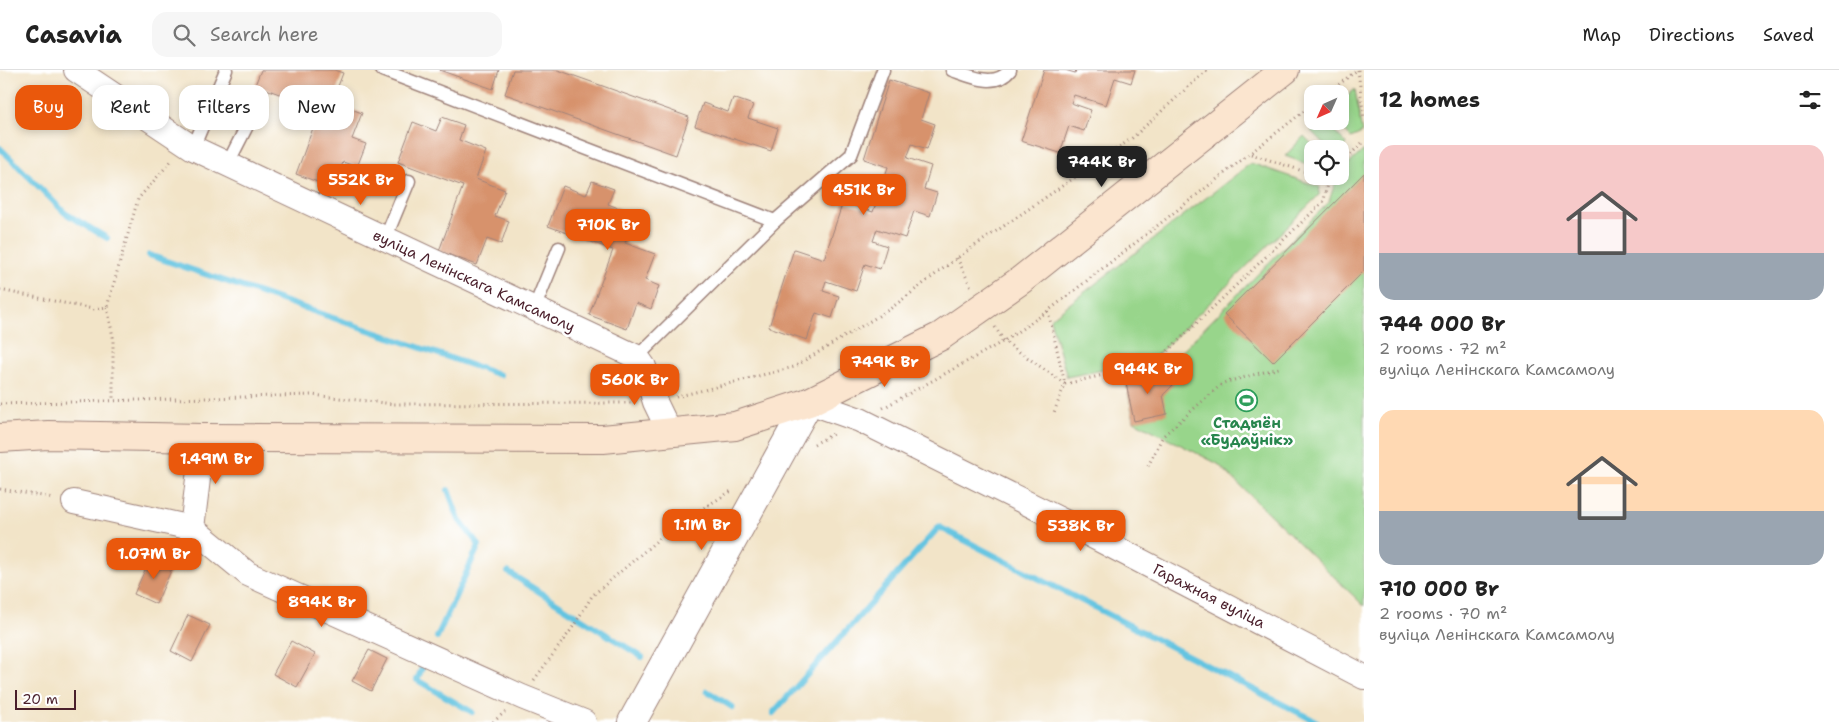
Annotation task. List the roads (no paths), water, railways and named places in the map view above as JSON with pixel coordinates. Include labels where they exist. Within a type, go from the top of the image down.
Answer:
[{"type":"main road","points":[[0,438],[48,435],[202,438],[603,439],[735,426],[809,402],[941,336],[983,309],[1285,70]]},
{"type":"street","name":"вуліца Ленінскага Камсамолу","points":[[76,70],[189,146],[637,357]]},
{"type":"street","points":[[637,357],[644,367],[655,402],[670,432]]},
{"type":"street","points":[[632,722],[809,402]]},
{"type":"street","name":"Гаражная вуліца","points":[[809,402],[860,420],[1077,528],[1364,677]]},
{"type":"street","points":[[192,528],[202,438]]},
{"type":"street","points":[[74,502],[192,528],[248,574],[513,693],[584,722]]},
{"type":"lane","points":[[189,146],[226,70]]},
{"type":"lane","points":[[382,70],[775,221]]},
{"type":"lane","points":[[637,357],[775,221],[851,155],[883,70]]},
{"type":"lane","points":[[952,70],[986,81],[1006,75],[1010,70]]},
{"type":"lane","points":[[227,164],[245,130]]},
{"type":"lane","points":[[385,239],[409,181]]},
{"type":"lane","points":[[534,309],[559,248]]},
{"type":"waterway","points":[[0,148],[65,213],[107,238]]},
{"type":"waterway","points":[[149,255],[500,375]]},
{"type":"waterway","points":[[437,637],[479,545],[459,520],[448,490]]},
{"type":"waterway","points":[[773,713],[939,527],[1317,722]]},
{"type":"waterway","points":[[508,572],[642,657]]},
{"type":"waterway","points":[[422,668],[417,680],[472,712]]},
{"type":"waterway","points":[[707,691],[732,707]]},
{"type":"place","name":"Стадыён «Будаўнік»","points":[[1247,400]]}]
